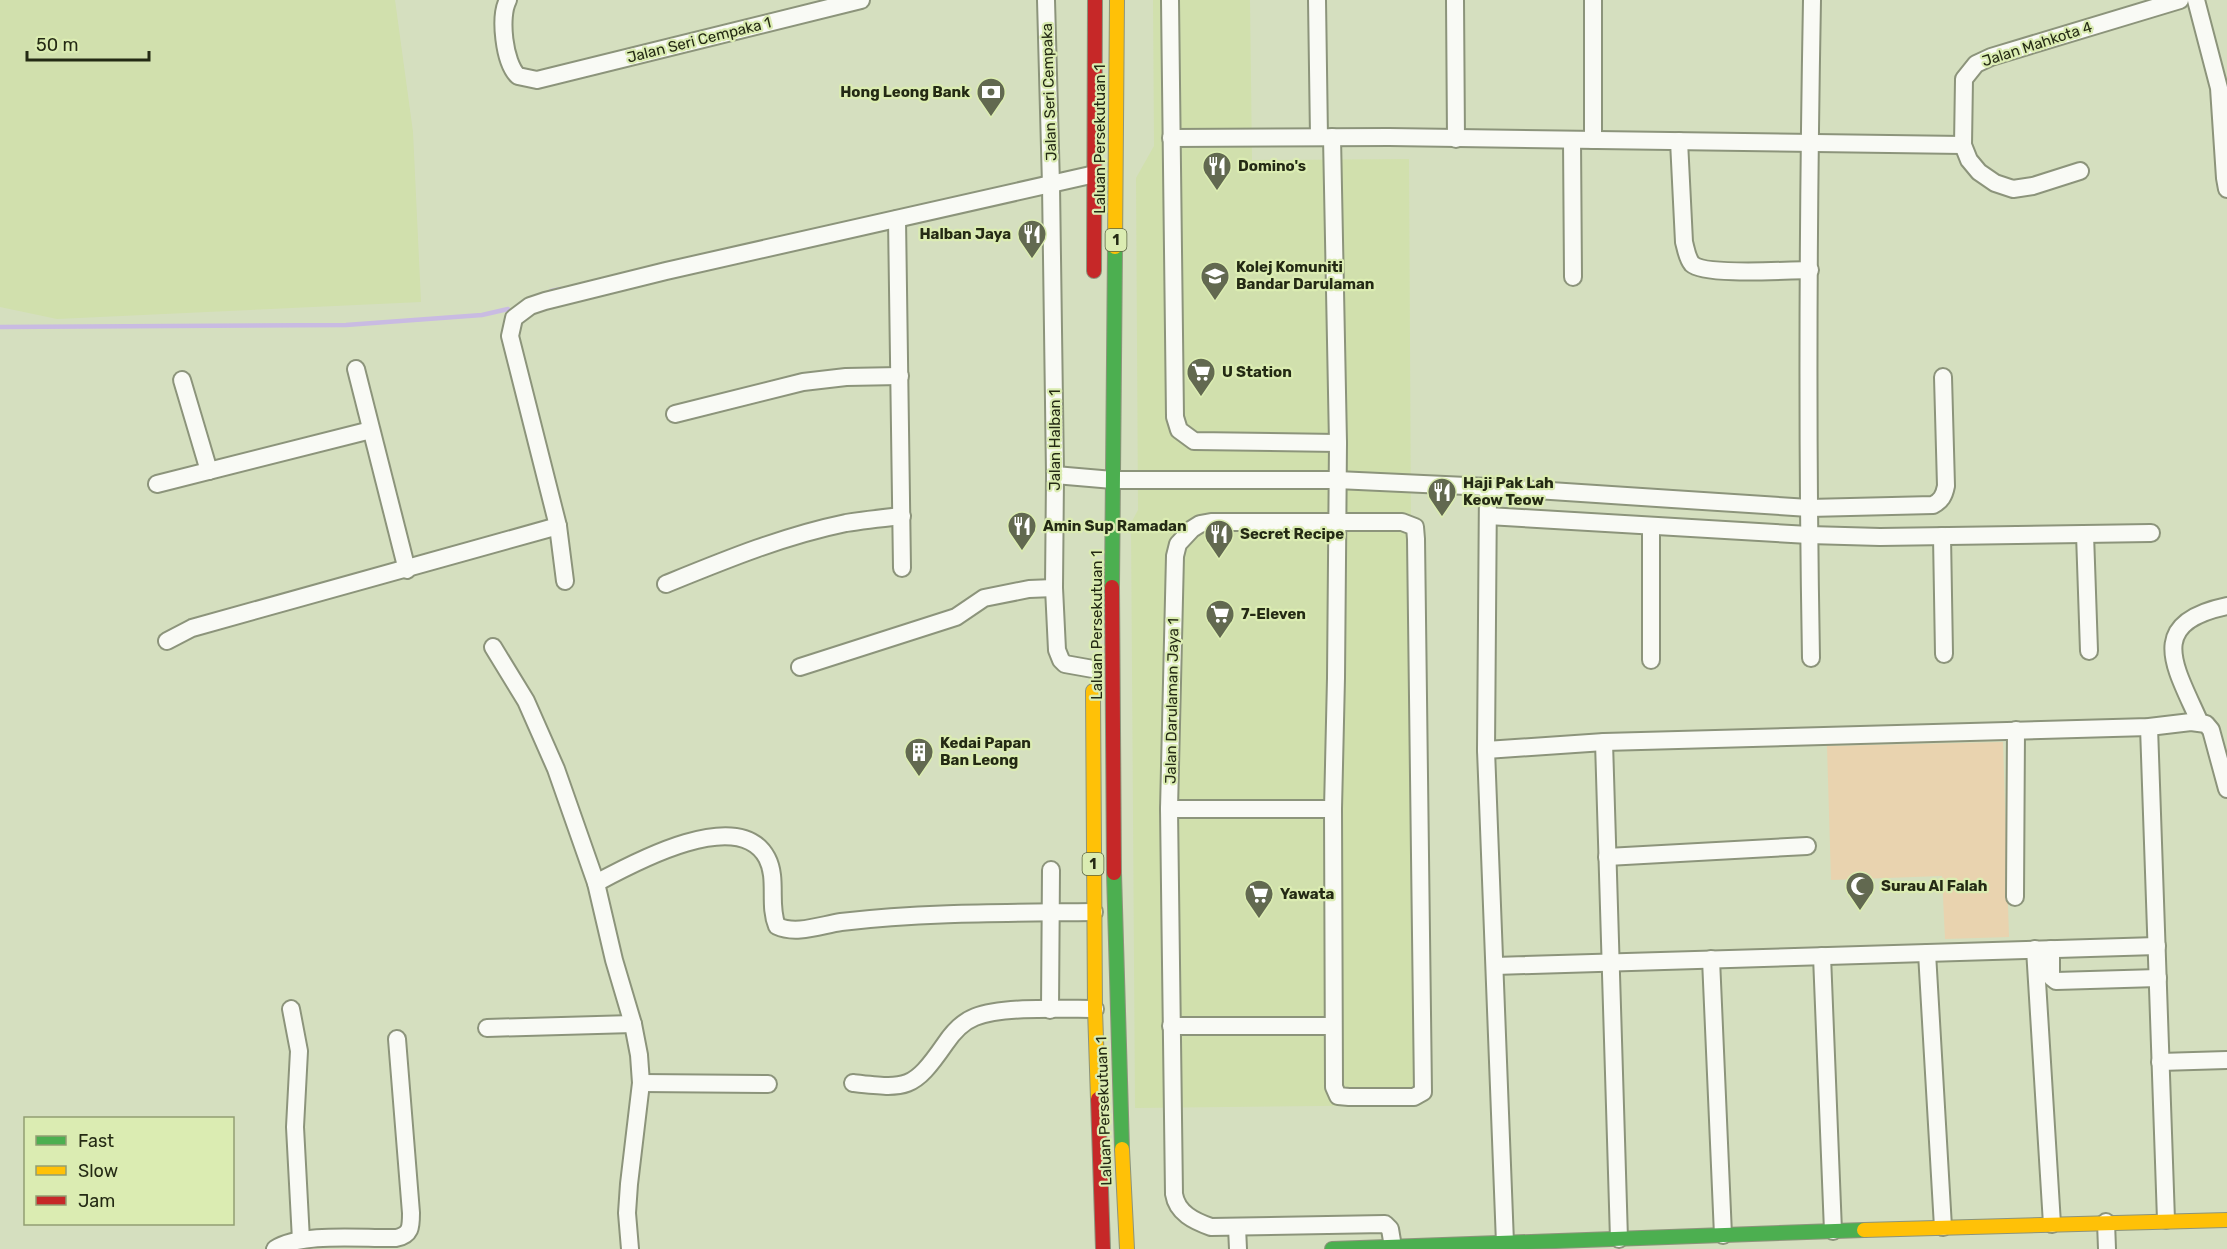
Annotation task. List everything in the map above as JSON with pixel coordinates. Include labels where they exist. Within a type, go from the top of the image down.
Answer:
[{"type":"main road","name":"Laluan Persekutuan 1","points":[[1094,280],[1095,0]]},
{"type":"main road","name":"Laluan Persekutuan 1","points":[[1117,0],[1113,480],[1118,1068],[1127,1249]]},
{"type":"main road","name":"Laluan Persekutuan 1","points":[[1093,663],[1095,1009],[1103,1249]]},
{"type":"main road","points":[[1332,1249],[2166,1220],[2227,1221]]},
{"type":"street","name":"Jalan Seri Cempaka 1","points":[[508,0],[504,14],[505,44],[510,64],[518,76],[537,80],[861,0]]},
{"type":"street","name":"Jalan Seri Cempaka","points":[[1046,0],[1052,185]]},
{"type":"street","points":[[1170,0],[1174,417],[1179,430],[1194,441],[1338,443]]},
{"type":"street","points":[[1171,1026],[1333,1026],[1333,809],[1338,443],[1326,137],[1317,0]]},
{"type":"street","points":[[1455,0],[1456,139]]},
{"type":"street","points":[[1593,0],[1593,140]]},
{"type":"street","points":[[1811,658],[1809,144],[1812,0]]},
{"type":"street","name":"Jalan Mahkota 4","points":[[1963,145],[1965,79],[1976,64],[1991,57],[2180,0]]},
{"type":"street","points":[[2196,0],[2219,88],[2224,178],[2227,189]]},
{"type":"street","points":[[1171,138],[1326,137],[1963,145],[1969,160],[1979,171],[1995,183],[2013,189],[2032,186],[2080,171]]},
{"type":"street","points":[[1572,140],[1573,277]]},
{"type":"street","points":[[1679,141],[1684,242],[1692,264],[1712,271],[1810,270]]},
{"type":"street","points":[[565,581],[558,526],[510,336],[514,318],[530,306],[666,271],[1095,174]]},
{"type":"street","name":"Jalan Halban 1","points":[[1052,185],[1054,588],[1058,656],[1071,667],[1093,663]]},
{"type":"street","points":[[897,219],[902,568]]},
{"type":"street","points":[[356,369],[407,570]]},
{"type":"street","points":[[675,414],[803,382],[846,377],[900,376]]},
{"type":"street","points":[[1055,475],[1113,480],[1337,480],[1488,487],[1809,508],[1933,505],[1940,502],[1946,486],[1943,377]]},
{"type":"street","points":[[182,380],[209,471]]},
{"type":"street","points":[[157,484],[371,430]]},
{"type":"street","points":[[1488,487],[1486,750],[1505,1243]]},
{"type":"street","points":[[666,584],[749,550],[784,539],[848,523],[902,516]]},
{"type":"street","points":[[1488,516],[1809,535],[2151,534]]},
{"type":"street","name":"Jalan Darulaman Jaya 1","points":[[1333,1026],[1334,1087],[1338,1096],[1414,1097],[1423,1092],[1415,527],[1402,522],[1211,522],[1200,524],[1178,544],[1174,556],[1169,809],[1175,1200],[1180,1209],[1198,1222],[1211,1227],[1385,1224],[1390,1229],[1393,1247]]},
{"type":"street","points":[[167,641],[192,628],[407,570],[558,526]]},
{"type":"street","points":[[1651,526],[1652,660]]},
{"type":"street","points":[[2085,534],[2089,651]]},
{"type":"street","points":[[1942,536],[1944,654]]},
{"type":"street","points":[[800,667],[956,617],[984,597],[1029,589],[1054,588]]},
{"type":"street","points":[[2200,723],[2176,666],[2172,648],[2176,631],[2189,619],[2209,610],[2227,606]]},
{"type":"street","points":[[493,646],[526,701],[556,769],[596,883],[614,960],[633,1024],[641,1083],[627,1213],[630,1249]]},
{"type":"street","points":[[1486,750],[1604,742],[2150,727],[2191,722],[2206,724],[2211,730],[2227,789]]},
{"type":"street","points":[[2150,727],[2166,1220]]},
{"type":"street","points":[[2016,730],[2016,897]]},
{"type":"street","points":[[1604,742],[1620,1239]]},
{"type":"street","points":[[1169,809],[1333,809]]},
{"type":"street","points":[[596,883],[642,858],[672,847],[712,837],[732,837],[747,839],[759,846],[768,859],[772,873],[774,918],[777,926],[784,929],[800,929],[878,918],[1094,912]]},
{"type":"street","points":[[1607,857],[1807,846]]},
{"type":"street","points":[[1050,1010],[1051,870]]},
{"type":"street","points":[[1495,966],[2157,946]]},
{"type":"street","points":[[2043,949],[2051,977],[2056,981],[2158,978]]},
{"type":"street","points":[[2043,949],[2052,1224]]},
{"type":"street","points":[[1927,953],[1943,1227]]},
{"type":"street","points":[[1822,956],[1833,1231]]},
{"type":"street","points":[[1711,959],[1723,1235]]},
{"type":"street","points":[[853,1083],[897,1086],[911,1082],[920,1077],[931,1065],[953,1032],[963,1023],[975,1017],[1004,1011],[1095,1009]]},
{"type":"street","points":[[291,1010],[299,1051],[295,1127],[301,1240]]},
{"type":"street","points":[[487,1028],[633,1024]]},
{"type":"street","points":[[274,1249],[282,1244],[301,1240],[396,1238],[405,1237],[410,1231],[411,1213],[397,1040]]},
{"type":"street","points":[[2160,1062],[2227,1060]]},
{"type":"street","points":[[641,1083],[768,1084]]},
{"type":"street","points":[[2106,1222],[2107,1249]]},
{"type":"street","points":[[1237,1227],[1238,1249]]},
{"type":"shaded area","points":[[0,0],[395,0],[413,132],[421,302],[57,319],[0,307]]},
{"type":"shaded area","points":[[1153,0],[1250,0],[1252,160],[1409,159],[1411,530],[1422,1105],[1135,1108],[1131,523],[1138,510],[1136,178],[1154,146]]},
{"type":"shaded area","points":[[2003,742],[2009,937],[1945,939],[1942,876],[1831,880],[1827,746]]},
{"type":"waterway","points":[[551,291],[561,289]]},
{"type":"waterway","points":[[0,327],[346,325],[482,315],[508,309]]},
{"type":"traffic: fast","points":[[1112,587],[1115,247]]},
{"type":"traffic: fast","points":[[1114,873],[1122,1149]]},
{"type":"traffic: fast","points":[[1332,1249],[1864,1230]]},
{"type":"traffic: slow","points":[[1115,247],[1117,0]]},
{"type":"traffic: slow","points":[[1093,691],[1095,1009],[1098,1099]]},
{"type":"traffic: slow","points":[[1122,1149],[1127,1249]]},
{"type":"traffic: slow","points":[[1864,1230],[2227,1220]]},
{"type":"traffic: jam","points":[[1094,271],[1095,0]]},
{"type":"traffic: jam","points":[[1112,587],[1114,873]]},
{"type":"traffic: jam","points":[[1098,1099],[1103,1249]]},
{"type":"place","name":"Hong Leong Bank","points":[[991,118]]},
{"type":"place","name":"Domino's","points":[[1217,192]]},
{"type":"place","name":"Halban Jaya","points":[[1032,260]]},
{"type":"place","name":"Kolej Komuniti Bandar Darulaman","points":[[1215,302]]},
{"type":"place","name":"U Station","points":[[1201,398]]},
{"type":"place","name":"Haji Pak Lah Keow Teow","points":[[1442,518]]},
{"type":"place","name":"Amin Sup Ramadan","points":[[1022,552]]},
{"type":"place","name":"Secret Recipe","points":[[1219,560]]},
{"type":"place","name":"7-Eleven","points":[[1220,640]]},
{"type":"place","name":"Kedai Papan Ban Leong","points":[[919,778]]},
{"type":"place","name":"Surau Al Falah","points":[[1860,912]]},
{"type":"place","name":"Yawata","points":[[1259,920]]}]
